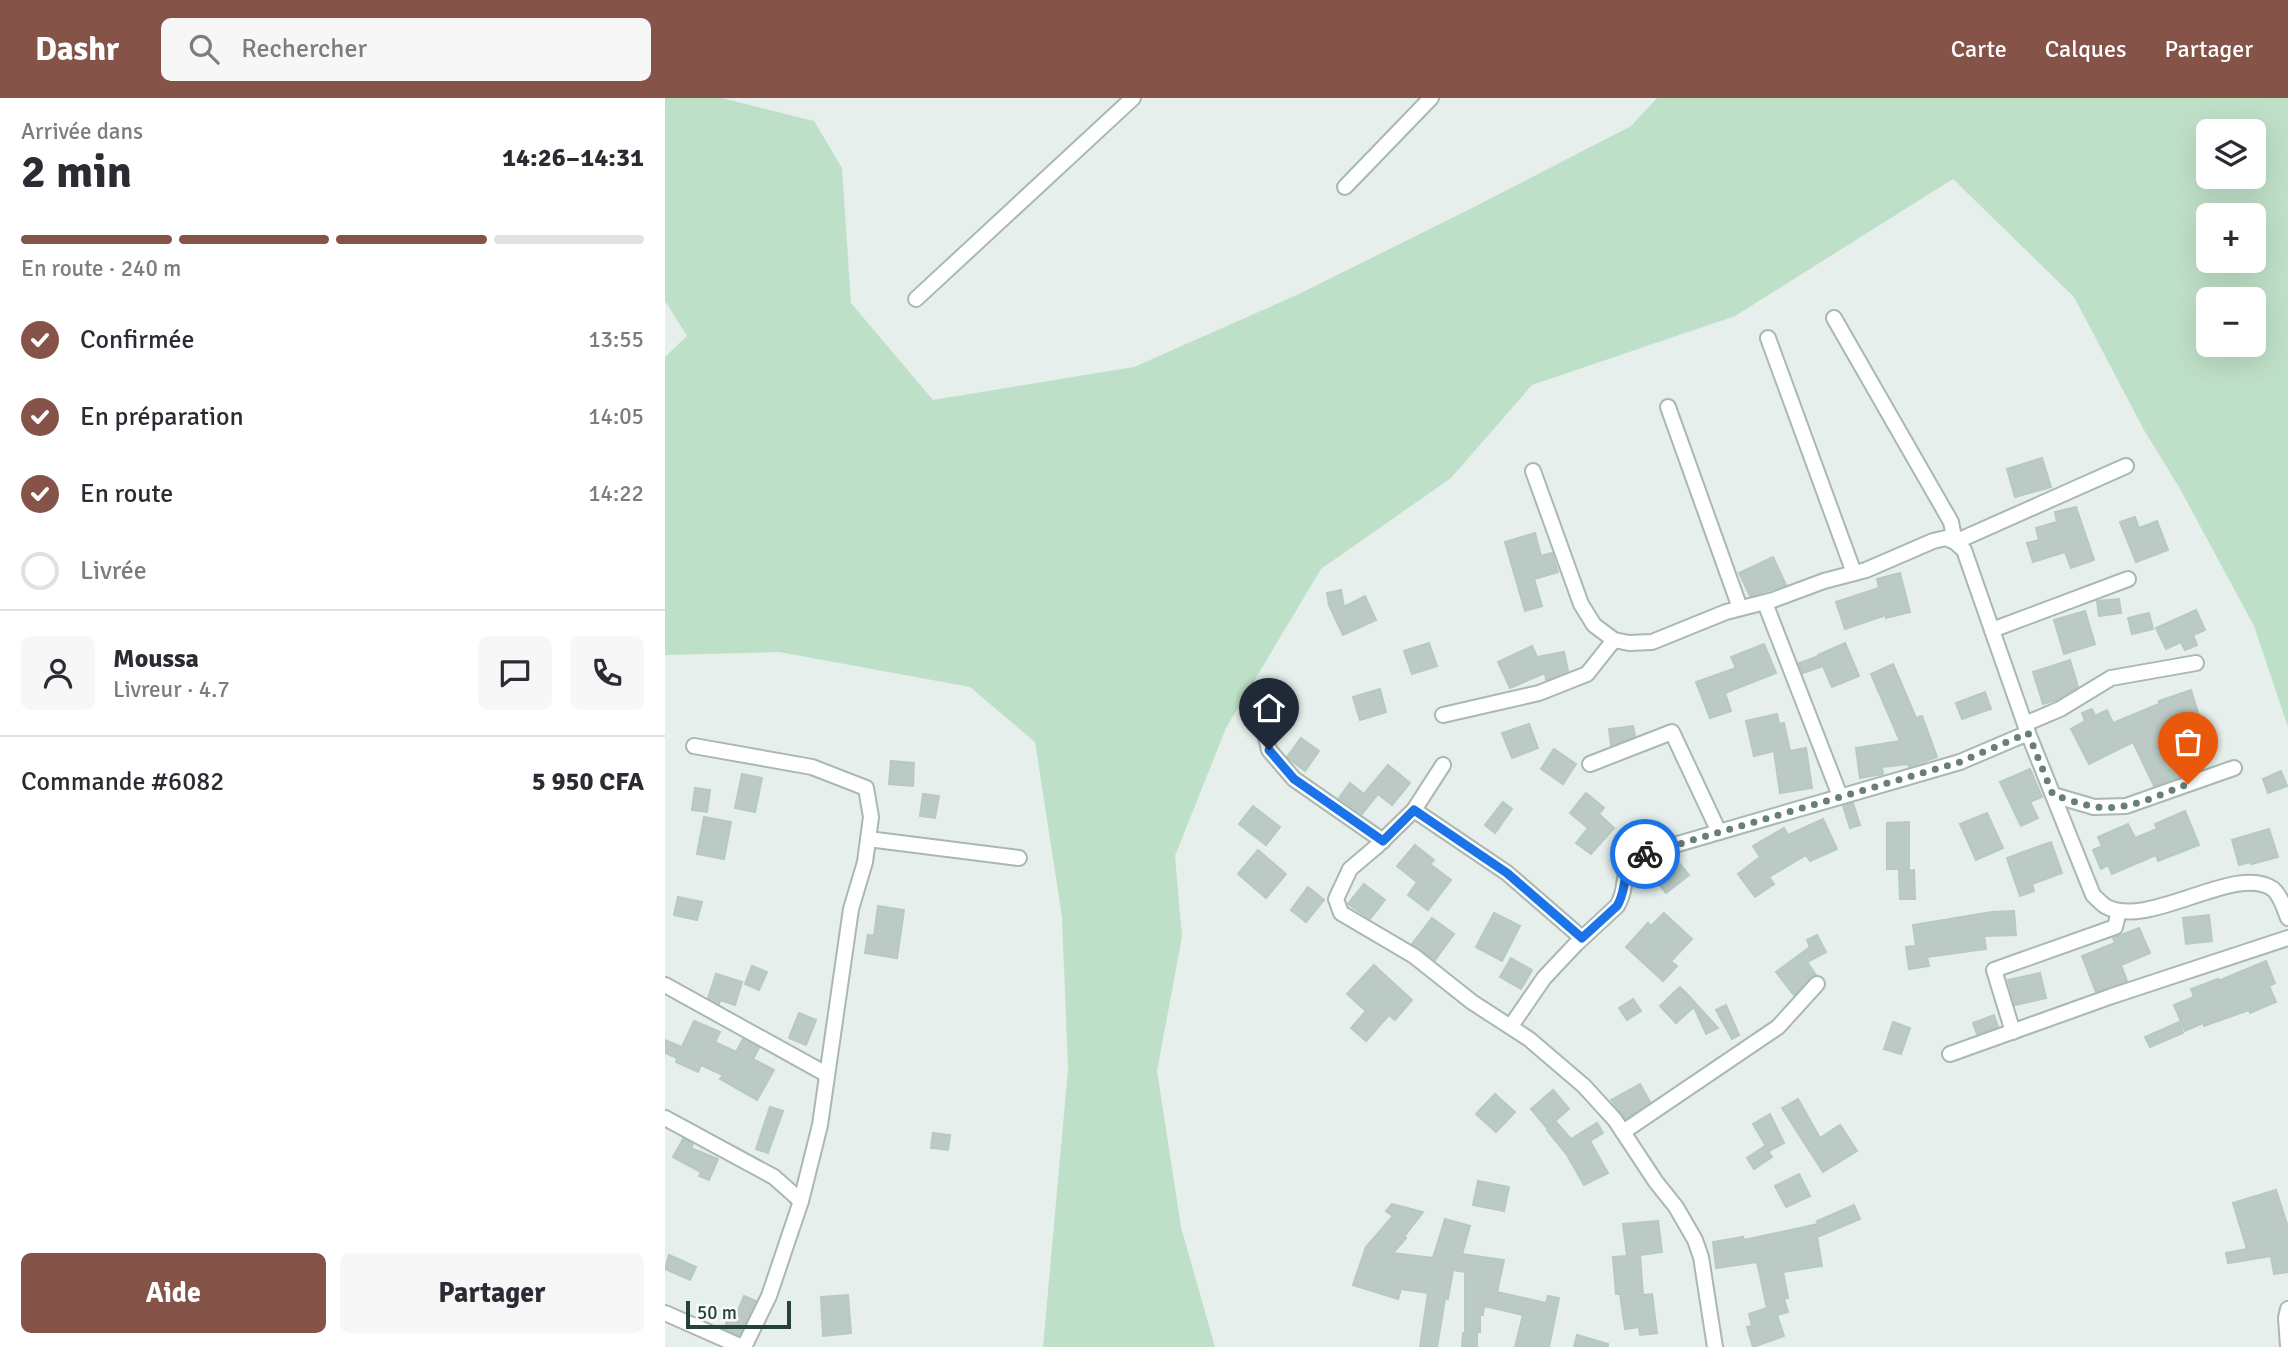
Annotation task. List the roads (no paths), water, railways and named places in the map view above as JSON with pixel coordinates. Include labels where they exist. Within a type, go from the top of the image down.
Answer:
[{"type":"street","points":[[916,299],[1133,98]]},
{"type":"street","points":[[1345,187],[1431,98]]},
{"type":"street","points":[[1834,318],[1951,522],[1955,542]]},
{"type":"street","points":[[1768,338],[1854,573]]},
{"type":"street","points":[[1668,407],[1740,608]]},
{"type":"street","points":[[1955,542],[2126,466]]},
{"type":"street","points":[[1533,471],[1581,604],[1594,625],[1614,640],[1629,643],[1652,642],[1740,608],[1765,603],[1897,558],[1933,541],[1946,538],[1955,542],[1964,550],[2026,729],[2093,895],[2106,906],[2119,911],[2140,912],[2223,887],[2255,882],[2272,889],[2280,898],[2288,918]]},
{"type":"street","points":[[1992,630],[2128,579]]},
{"type":"street","points":[[1765,603],[1840,796]]},
{"type":"street","points":[[1443,715],[1539,693],[1587,674],[1614,640]]},
{"type":"street","points":[[1511,1026],[1545,978],[1582,938],[1617,906],[1621,900],[1626,869],[1640,855],[1960,762],[2026,729],[2111,678],[2196,663]]},
{"type":"street","points":[[1284,705],[1265,733],[1269,750],[1294,779],[1383,841]]},
{"type":"street","points":[[1590,764],[1672,732],[1719,832]]},
{"type":"street","points":[[665,1313],[743,1347],[769,1296],[801,1201],[820,1125],[851,909],[865,862],[871,817],[866,788],[812,767],[694,746]]},
{"type":"street","points":[[1443,765],[1414,810],[1350,869],[1336,899],[1341,913],[1414,956],[1472,1002],[1529,1039],[1584,1086],[1623,1132],[1676,1207],[1695,1240],[1701,1257],[1715,1347]]},
{"type":"street","points":[[2053,795],[2094,807],[2126,806],[2234,768]]},
{"type":"street","points":[[1414,810],[1507,873],[1582,938]]},
{"type":"street","points":[[868,839],[1020,858]]},
{"type":"street","points":[[2013,1032],[1994,970],[2115,927],[2119,911]]},
{"type":"street","points":[[1950,1054],[2288,938]]},
{"type":"street","points":[[1623,1132],[1778,1027],[1817,984]]},
{"type":"street","points":[[665,985],[826,1073]]},
{"type":"street","points":[[665,1118],[774,1177],[801,1201]]},
{"type":"street","points":[[2288,1309],[2288,1346]]}]
